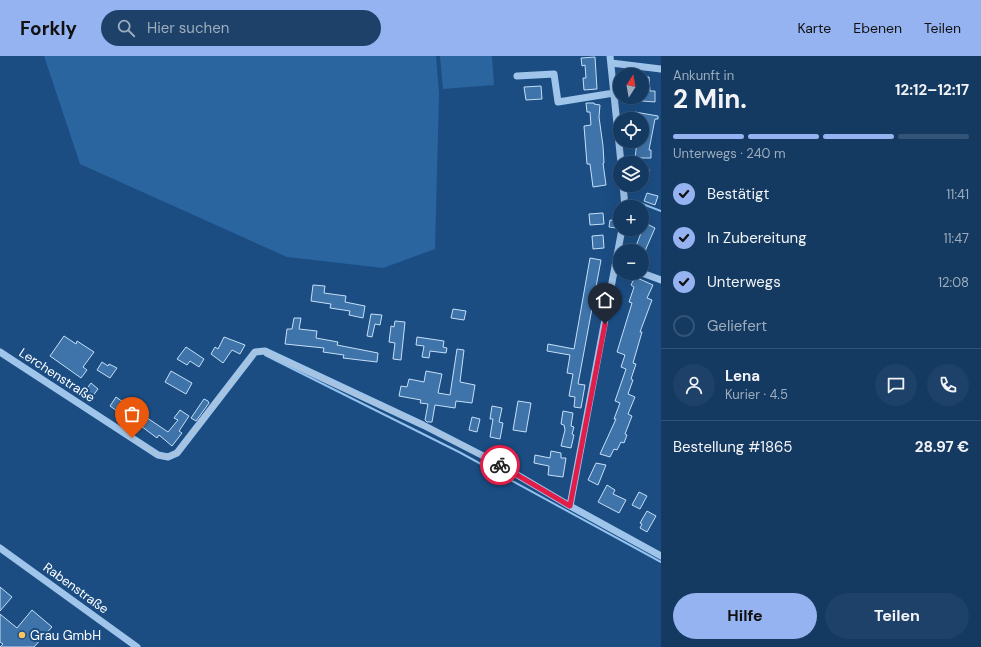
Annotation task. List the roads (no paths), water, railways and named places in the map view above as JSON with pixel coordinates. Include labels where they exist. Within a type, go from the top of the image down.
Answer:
[{"type":"street","points":[[613,85],[610,60],[661,69]]},
{"type":"street","points":[[517,76],[554,74],[558,102],[613,93]]},
{"type":"street","points":[[615,104],[619,156]]},
{"type":"street","points":[[649,276],[661,280]]},
{"type":"street","points":[[570,506],[615,280]]},
{"type":"street","name":"Lerchenstraße","points":[[0,352],[158,455],[168,457],[177,453],[255,352],[265,352],[453,441],[496,463],[661,556]]},
{"type":"street","name":"Rabenstraße","points":[[0,548],[137,647]]},
{"type":"waterway","points":[[649,206],[661,211]]},
{"type":"waterway","points":[[265,355],[459,452],[661,562]]},
{"type":"place","name":"Grau GmbH","points":[[22,635]]}]
